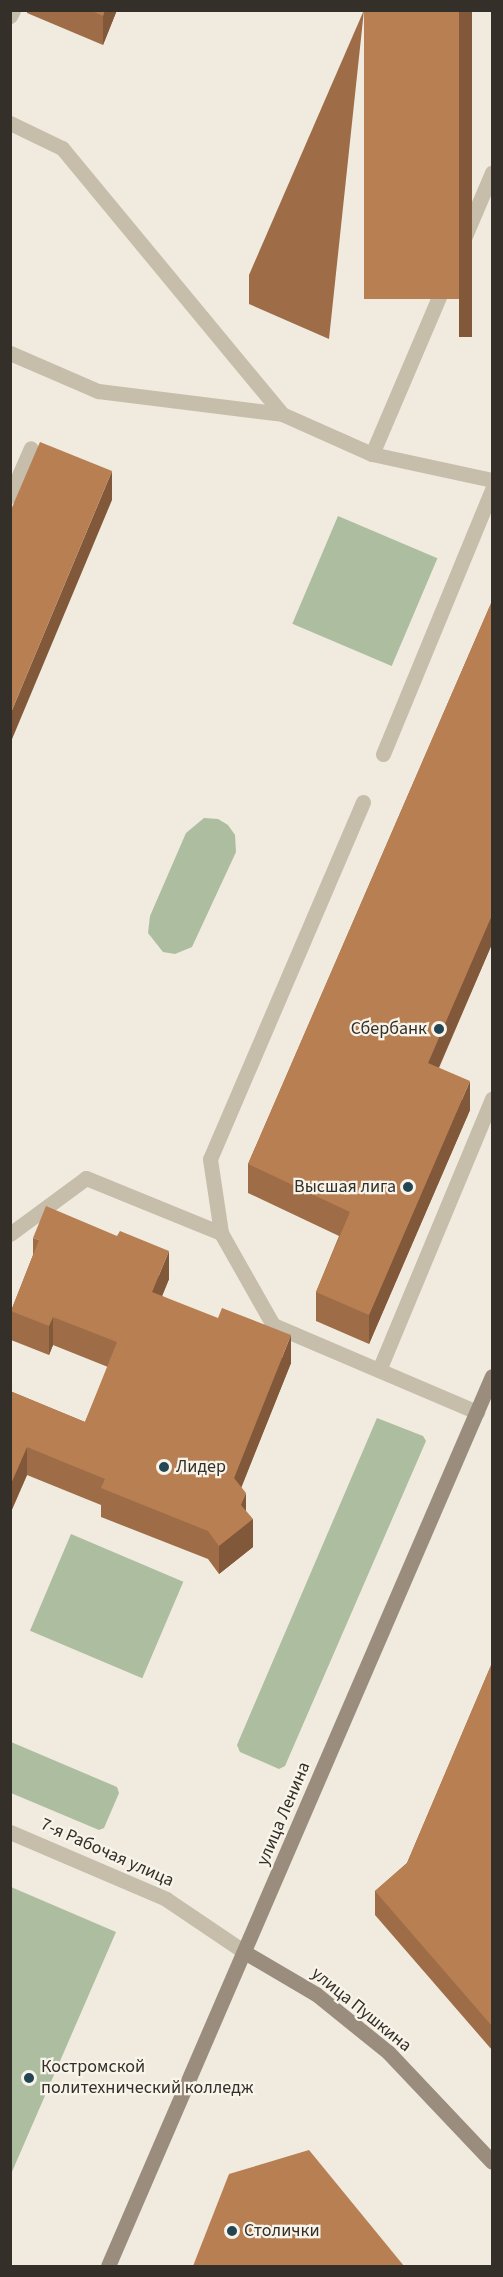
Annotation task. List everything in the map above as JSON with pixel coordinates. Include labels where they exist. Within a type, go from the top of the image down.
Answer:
[{"type":"main road","name":"улица Ленина","points":[[108,2266],[246,1953],[492,1376]]},
{"type":"main road","name":"улица Пушкина","points":[[246,1953],[315,1994],[388,2052],[492,2162]]},
{"type":"street","points":[[10,16],[13,10]]},
{"type":"street","points":[[10,123],[62,148],[282,414]]},
{"type":"street","points":[[372,454],[492,172]]},
{"type":"street","points":[[10,353],[98,391],[282,414],[372,454],[492,480]]},
{"type":"street","points":[[10,496],[31,448]]},
{"type":"street","points":[[383,754],[492,490]]},
{"type":"street","points":[[363,802],[210,1158],[221,1233],[273,1325],[477,1412]]},
{"type":"street","points":[[379,1370],[492,1099]]},
{"type":"street","points":[[10,1234],[86,1178],[221,1233]]},
{"type":"street","name":"7-я Рабочая улица","points":[[10,1832],[166,1899],[246,1953]]},
{"type":"green space","points":[[338,516],[437,558],[392,666],[292,624]]},
{"type":"green space","points":[[204,818],[218,819],[228,825],[235,835],[236,852],[192,947],[175,954],[163,952],[148,933],[150,916],[186,833]]},
{"type":"green space","points":[[377,1418],[423,1436],[426,1441],[285,1766],[279,1769],[240,1752],[237,1745]]},
{"type":"green space","points":[[71,1534],[183,1582],[142,1678],[30,1631]]},
{"type":"green space","points":[[11,1742],[117,1787],[119,1793],[104,1828],[99,1830],[11,1793]]},
{"type":"green space","points":[[11,1887],[116,1932],[11,2174]]},
{"type":"building","points":[[90,10],[105,10],[103,16]]},
{"type":"building","points":[[364,10],[459,10],[459,299],[364,299]]},
{"type":"building","points":[[40,442],[112,471],[10,715],[10,512]]},
{"type":"building","points":[[492,601],[492,915],[428,1063],[470,1081],[369,1315],[316,1292],[350,1212],[248,1164]]},
{"type":"building","points":[[46,1206],[117,1236],[120,1231],[169,1251],[152,1292],[218,1318],[222,1308],[291,1335],[234,1478],[246,1493],[241,1505],[253,1519],[219,1546],[208,1531],[101,1488],[105,1479],[27,1447],[10,1486],[10,1391],[85,1422],[117,1342],[53,1317],[49,1326],[11,1311],[39,1240],[33,1238]]},
{"type":"building","points":[[492,1663],[492,2026],[375,1891],[407,1863]]},
{"type":"building","points":[[309,2150],[404,2266],[193,2266],[229,2174]]},
{"type":"place","name":"Сбербанк","points":[[439,1029]]},
{"type":"place","name":"Высшая лига","points":[[408,1187]]},
{"type":"place","name":"Лидер","points":[[164,1467]]},
{"type":"place","name":"Костромской политехнический колледж","points":[[29,2078]]},
{"type":"place","name":"Столички","points":[[232,2231]]}]
